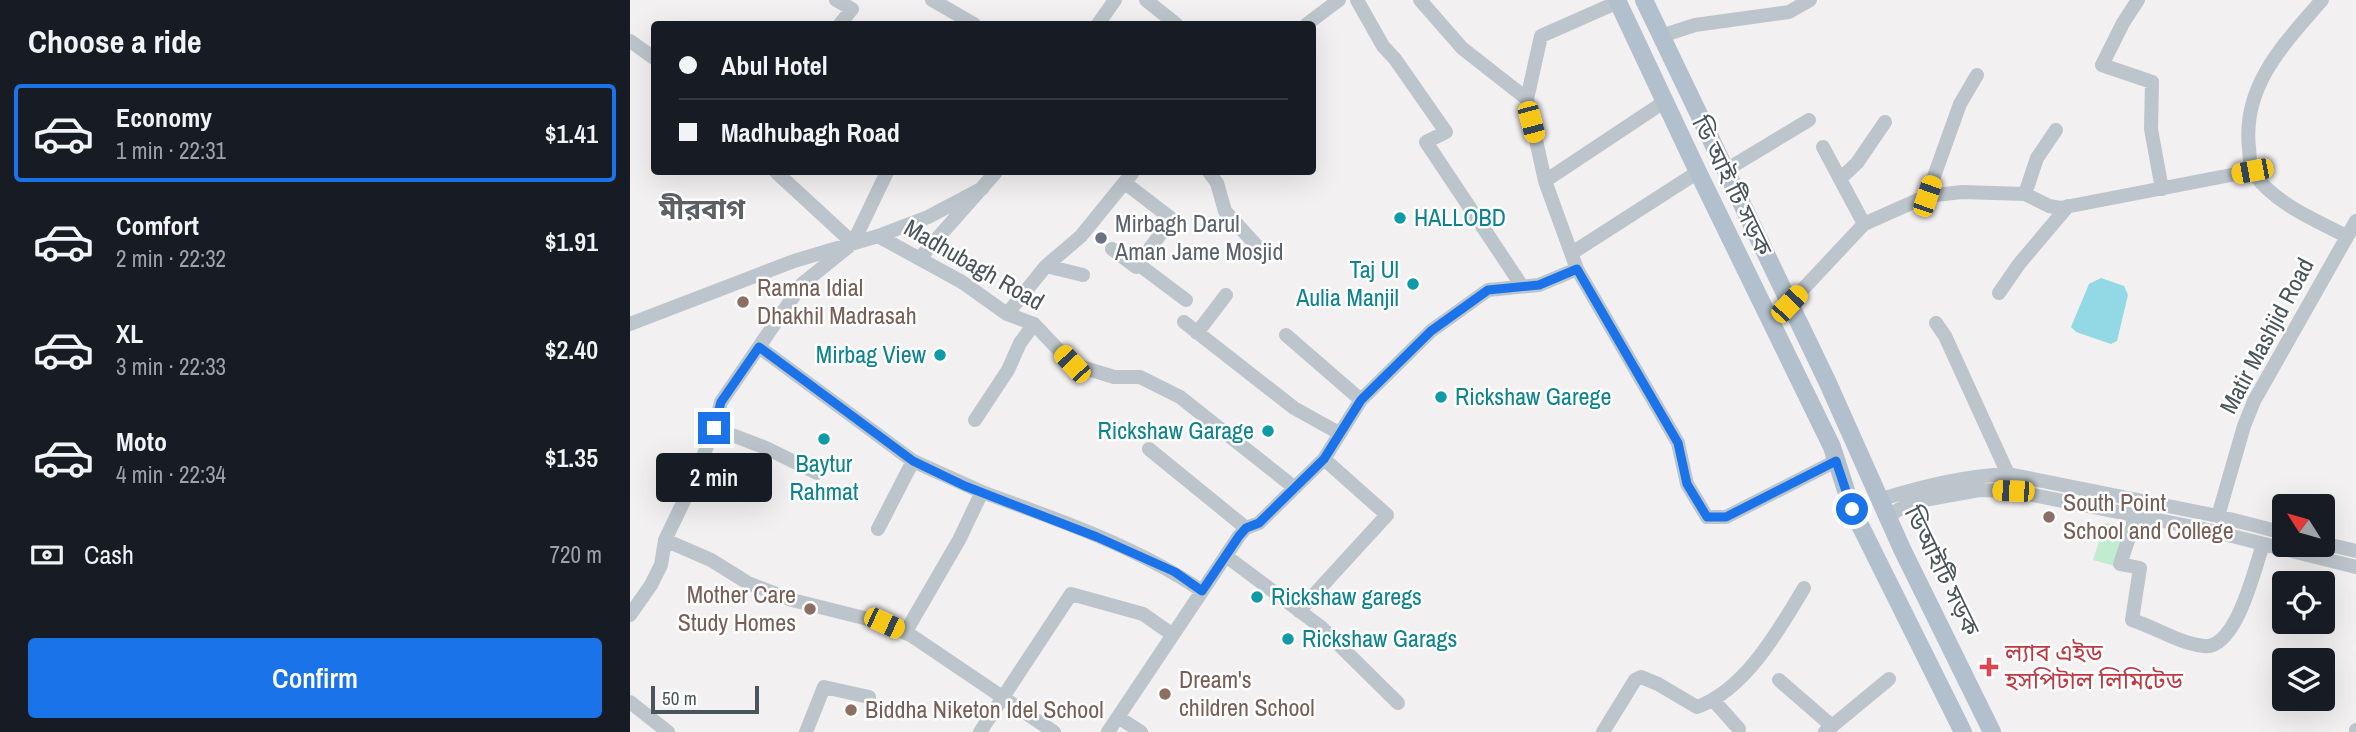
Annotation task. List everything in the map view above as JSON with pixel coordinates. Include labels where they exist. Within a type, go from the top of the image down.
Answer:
[{"type":"main road","name":"ডি আই টি সড়ক","points":[[1644,0],[1885,508]]},
{"type":"main road","name":"ডি আই টি সড়ক","points":[[1618,1],[1664,102],[1832,447],[1852,509]]},
{"type":"main road","points":[[1885,508],[1852,509],[1963,732]]},
{"type":"main road","name":"ডিআইটি সড়ক","points":[[1885,508],[1992,732]]},
{"type":"street","points":[[836,0],[854,5],[843,21]]},
{"type":"street","points":[[932,0],[969,21]]},
{"type":"street","points":[[1100,21],[1115,0]]},
{"type":"street","points":[[1146,0],[1172,21]]},
{"type":"street","points":[[1311,21],[1339,0]]},
{"type":"street","points":[[1357,0],[1383,46],[1446,132],[1426,142],[1522,286]]},
{"type":"street","points":[[1420,0],[1462,48],[1527,99]]},
{"type":"street","points":[[1661,36],[1695,25],[1789,12],[1810,0]]},
{"type":"street","points":[[2138,0],[2102,65],[2152,82],[2151,129],[2162,189]]},
{"type":"street","points":[[2322,0],[2275,55],[2254,94],[2248,135],[2252,171],[2283,203],[2347,236]]},
{"type":"street","points":[[1618,1],[1541,36],[1527,99],[1545,181],[1577,269],[1678,443],[1687,484],[1707,517],[1726,517],[1836,461]]},
{"type":"street","points":[[630,41],[651,56]]},
{"type":"street","points":[[1927,196],[1960,104],[1977,75]]},
{"type":"street","points":[[1545,181],[1664,102]]},
{"type":"street","points":[[1726,170],[1809,120]]},
{"type":"street","points":[[1840,179],[1857,163],[1885,122]]},
{"type":"street","points":[[2025,194],[2037,158],[2056,131]]},
{"type":"street","points":[[1823,147],[1864,224]]},
{"type":"street","points":[[1789,304],[1864,224],[1927,196],[1962,192],[2025,194],[2049,206],[2068,206],[2252,171]]},
{"type":"street","points":[[1572,253],[1698,172]]},
{"type":"street","points":[[779,175],[853,243]]},
{"type":"street","points":[[630,324],[794,261],[853,243],[886,175]]},
{"type":"street","points":[[920,258],[994,175]]},
{"type":"street","points":[[1211,175],[1217,183],[1225,211],[1265,255]]},
{"type":"street","points":[[1007,314],[1046,265],[1081,236],[1129,177],[1172,219],[1136,267],[1112,249]]},
{"type":"street","points":[[878,236],[928,217],[983,188]]},
{"type":"street","points":[[1999,293],[2019,264],[2068,206]]},
{"type":"street","name":"Matir Mashjid Road","points":[[2218,516],[2254,401],[2356,221]]},
{"type":"street","name":"Madhubagh Road","points":[[630,615],[651,586],[661,565],[665,540],[678,516],[714,428],[721,402],[802,284],[853,243],[878,236],[962,282],[1007,314],[1034,324],[1072,364],[1114,377],[1140,377],[1180,397],[1295,488]]},
{"type":"street","points":[[1138,264],[1186,300]]},
{"type":"street","points":[[1046,265],[1083,275]]},
{"type":"street","points":[[1108,732],[1246,528],[1259,523],[1324,459],[1361,400],[1431,331],[1488,290],[1539,285],[1577,269]]},
{"type":"street","points":[[1197,332],[1226,295]]},
{"type":"street","points":[[1184,322],[1294,408],[1339,433]]},
{"type":"street","points":[[1936,323],[1945,336],[2008,474]]},
{"type":"street","points":[[975,420],[1034,324]]},
{"type":"street","points":[[1286,335],[1361,400]]},
{"type":"street","points":[[759,347],[913,461],[1175,572],[1202,591]]},
{"type":"street","points":[[714,428],[766,448],[817,473]]},
{"type":"street","points":[[1149,449],[1246,528]]},
{"type":"street","points":[[1299,611],[1387,515],[1324,459]]},
{"type":"street","points":[[878,528],[913,461]]},
{"type":"street","points":[[1885,508],[1948,481],[2008,474],[2218,516],[2272,530]]},
{"type":"street","points":[[1885,508],[1896,511],[1913,502],[1979,490],[2013,491],[2133,515],[2356,567]]},
{"type":"street","points":[[905,633],[959,540],[982,492]]},
{"type":"street","points":[[2133,515],[2133,526],[2120,564],[2140,568],[2132,620],[2163,635],[2186,642],[2216,645],[2228,633],[2245,600],[2263,544]]},
{"type":"street","points":[[665,540],[711,560],[748,583],[792,600],[884,623],[905,633],[1046,730]]},
{"type":"street","points":[[2335,546],[2356,551]]},
{"type":"street","points":[[1226,556],[1321,627],[1398,703]]},
{"type":"street","points":[[1604,732],[1635,680],[1641,677],[1697,707],[1714,701],[1772,643],[1804,588]]},
{"type":"street","points":[[980,732],[1071,594],[1143,614],[1173,635]]},
{"type":"street","points":[[1779,680],[1829,730],[1889,679]]},
{"type":"street","points":[[806,732],[824,687],[869,697]]},
{"type":"street","points":[[1714,701],[1739,731]]},
{"type":"street","points":[[630,702],[668,732]]},
{"type":"street","points":[[1118,717],[1141,732]]},
{"type":"green space","points":[[2105,523],[2130,527],[2115,566],[2093,560]]},
{"type":"water","points":[[2101,278],[2124,286],[2128,295],[2117,341],[2111,344],[2076,332],[2071,327],[2089,284]]},
{"type":"place","name":"HALLOBD","points":[[1400,218]]},
{"type":"place","name":"Mirbagh Darul Aman Jame Mosjid","points":[[1101,238]]},
{"type":"place","name":"Taj Ul Aulia Manjil","points":[[1413,284]]},
{"type":"place","name":"Ramna Idial Dhakhil Madrasah","points":[[743,302]]},
{"type":"place","name":"Mirbag View","points":[[940,355]]},
{"type":"place","name":"Rickshaw Garege","points":[[1441,397]]},
{"type":"place","name":"Rickshaw Garage","points":[[1268,431]]},
{"type":"place","name":"Baytur Rahmat","points":[[824,439]]},
{"type":"place","name":"South Point School and College","points":[[2049,517]]},
{"type":"place","name":"Rickshaw garegs","points":[[1257,597]]},
{"type":"place","name":"Mother Care Study Homes","points":[[810,609]]},
{"type":"place","name":"Rickshaw Garags","points":[[1288,639]]},
{"type":"place","name":"ল্যাব এইড হসপিটাল লিমিটেড","points":[[1989,667]]},
{"type":"place","name":"Dream's children School","points":[[1165,694]]},
{"type":"place","name":"Biddha Niketon Idel School","points":[[851,710]]},
{"type":"district","name":"মীরবাগ","points":[[702,209]]},
{"type":"route","points":[[714,428],[721,402],[759,347],[913,461],[965,486],[1022,506],[1175,572],[1202,591],[1246,528],[1259,523],[1324,459],[1361,400],[1431,331],[1488,290],[1539,285],[1577,269],[1678,443],[1687,484],[1707,517],[1726,517],[1836,461],[1852,509]]}]
